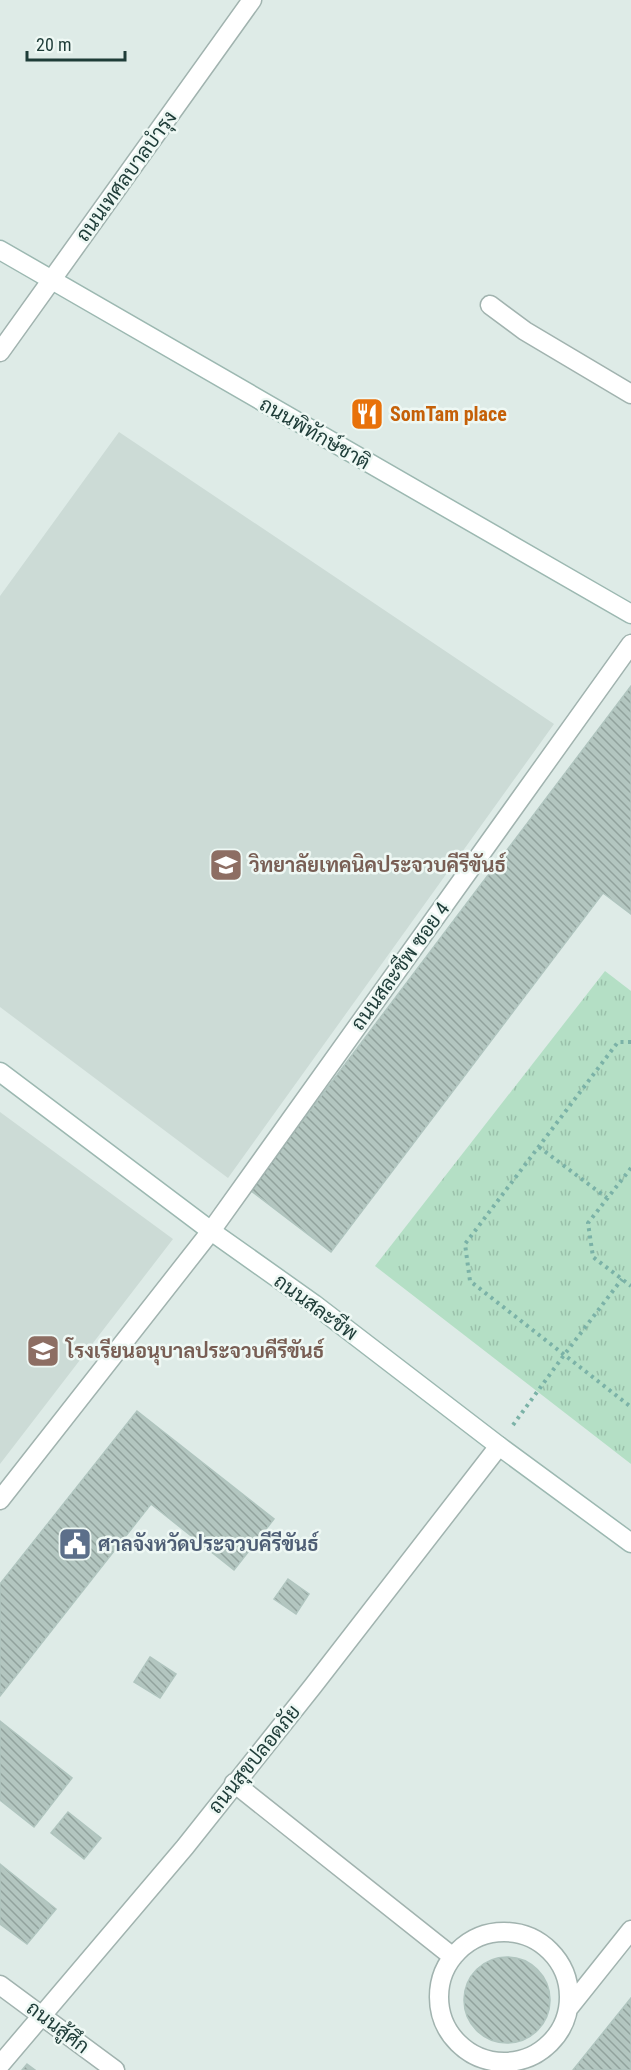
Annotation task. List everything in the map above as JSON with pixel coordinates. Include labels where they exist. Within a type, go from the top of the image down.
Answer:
[{"type":"street","name":"ถนนเทศลบาลบำรุง","points":[[0,352],[252,0]]},
{"type":"street","name":"ถนนพิทักษ์ชาติ","points":[[0,250],[631,614]]},
{"type":"street","points":[[490,305],[525,331],[631,394]]},
{"type":"street","name":"ถนนสละชีพ ซอย 4","points":[[0,1500],[210,1231],[631,644]]},
{"type":"street","name":"ถนนสละชีพ","points":[[0,1072],[210,1231],[314,1304],[499,1446],[631,1543]]},
{"type":"street","name":"ถนนสุขปลอดภัย","points":[[0,2065],[185,1847],[499,1446]]},
{"type":"street","points":[[234,1783],[453,1957]]},
{"type":"street","points":[[568,2009],[567,1988],[562,1968],[550,1950],[532,1938],[511,1933],[489,1934],[469,1942],[453,1957],[444,1972],[439,1989],[440,2007],[445,2024],[456,2042],[472,2055],[510,2066],[532,2056],[549,2044],[561,2028],[568,2009],[631,1930]]},
{"type":"street","name":"ถนนสู้ศึก","points":[[0,1985],[115,2070]]},
{"type":"path","points":[[631,1042],[618,1042],[465,1244],[470,1281],[631,1407]]},
{"type":"path","points":[[539,1147],[607,1198]]},
{"type":"path","points":[[631,1168],[588,1223],[593,1257],[631,1286]]},
{"type":"path","points":[[499,1446],[622,1279]]},
{"type":"shaded area","name":"วิทยาลัยเทคนิคประจวบคีรีขันธ์","points":[[119,432],[554,724],[228,1178],[0,1007],[0,596]]},
{"type":"shaded area","name":"โรงเรียนอนุบาลประจวบคีรีขันธ์","points":[[0,1112],[173,1239],[0,1464]]},
{"type":"green space","points":[[605,971],[631,991],[631,1464],[375,1266]]},
{"type":"building","points":[[631,686],[631,914],[603,893],[331,1252],[250,1190]]},
{"type":"building","name":"ศาลจังหวัดประจวบคีรีขันธ์","points":[[137,1411],[274,1519],[234,1570],[151,1504],[0,1696],[0,1584]]},
{"type":"building","points":[[288,1579],[309,1594],[296,1614],[274,1599]]},
{"type":"building","points":[[150,1657],[176,1674],[160,1698],[134,1682]]},
{"type":"building","points":[[0,1721],[72,1778],[34,1827],[0,1800]]},
{"type":"building","points":[[68,1812],[101,1838],[84,1859],[51,1833]]},
{"type":"building","points":[[0,1864],[56,1909],[27,1944],[0,1924]]},
{"type":"building","points":[[507,1957],[531,1964],[543,1976],[550,2000],[543,2024],[531,2036],[507,2043],[483,2036],[471,2024],[464,2000],[471,1976],[483,1964]]},
{"type":"building","points":[[631,1998],[631,2070],[573,2070]]},
{"type":"building","points":[[27,2064],[35,2070],[22,2070]]},
{"type":"place","name":"SomTam place","points":[[367,414]]},
{"type":"place","name":"วิทยาลัยเทคนิคประจวบคีรีขันธ์","points":[[226,865]]},
{"type":"place","name":"โรงเรียนอนุบาลประจวบคีรีขันธ์","points":[[43,1351]]},
{"type":"place","name":"ศาลจังหวัดประจวบคีรีขันธ์","points":[[75,1544]]}]
